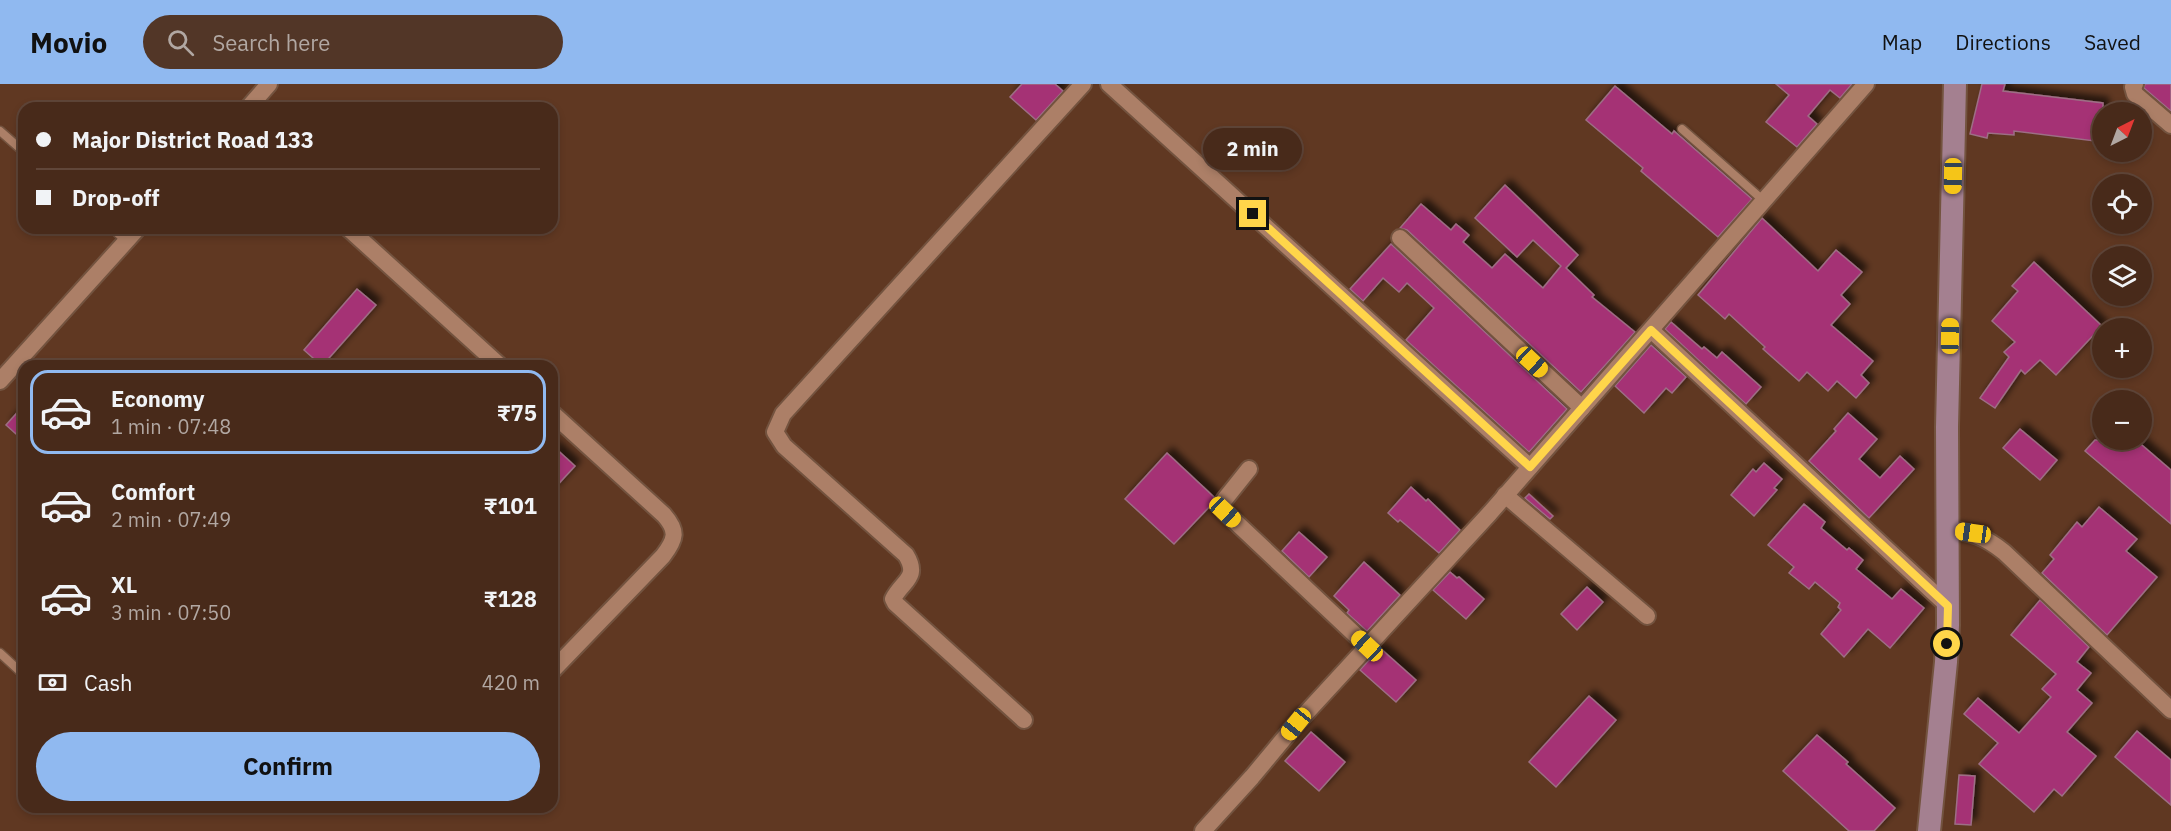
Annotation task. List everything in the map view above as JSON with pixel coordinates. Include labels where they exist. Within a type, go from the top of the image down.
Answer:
[{"type":"main road","points":[[1929,831],[1946,662],[1948,606],[1947,427],[1955,84]]},
{"type":"street","points":[[253,102],[269,84]]},
{"type":"street","points":[[1024,720],[895,603],[893,598],[909,580],[912,572],[911,563],[906,555],[784,446],[775,432],[783,414],[1083,84]]},
{"type":"street","points":[[1109,84],[1530,467]]},
{"type":"street","points":[[1203,831],[1296,724],[1530,467],[1866,84]]},
{"type":"street","points":[[2135,84],[2133,87],[2135,94],[2171,125]]},
{"type":"street","points":[[19,360],[132,234]]},
{"type":"street","points":[[355,234],[493,360]]},
{"type":"street","points":[[1400,238],[1582,408]]},
{"type":"street","points":[[1651,330],[1948,606]]},
{"type":"street","points":[[0,381],[18,361]]},
{"type":"street","points":[[558,418],[664,514],[672,525],[674,536],[671,546],[663,556],[558,664]]},
{"type":"street","points":[[1249,470],[1222,504],[1225,512],[1367,646]]},
{"type":"street","points":[[1505,495],[1647,616]]},
{"type":"street","points":[[1948,529],[1973,533],[1987,539],[2004,552],[2171,710]]},
{"type":"lane","points":[[1682,129],[1764,201]]},
{"type":"lane","points":[[0,131],[18,147]]},
{"type":"lane","points":[[118,234],[126,241]]},
{"type":"lane","points":[[0,653],[18,670]]},
{"type":"building","points":[[1022,84],[1055,84],[1063,91],[1036,120],[1010,97]]},
{"type":"building","points":[[1776,84],[1852,84],[1840,98],[1830,90],[1808,116],[1817,124],[1797,147],[1766,122],[1789,95]]},
{"type":"building","points":[[1982,84],[2005,84],[2003,91],[2095,102],[2092,102],[2092,141],[2014,131],[2014,135],[1988,133],[1987,138],[1970,134]]},
{"type":"building","points":[[2145,84],[2171,84],[2171,111],[2144,88]]},
{"type":"building","points":[[1615,86],[1672,134],[1674,131],[1752,199],[1718,237],[1641,171],[1643,168],[1586,120]]},
{"type":"building","points":[[1505,185],[1578,255],[1566,268],[1594,295],[1592,297],[1635,332],[1581,392],[1407,230],[1400,228],[1421,204],[1451,230],[1456,224],[1469,235],[1463,242],[1492,268],[1505,254],[1543,288],[1561,266],[1533,240],[1517,257],[1475,218]]},
{"type":"building","points":[[1762,218],[1818,271],[1836,250],[1862,272],[1841,295],[1850,304],[1831,325],[1873,361],[1861,375],[1869,383],[1856,398],[1837,381],[1828,391],[1807,372],[1799,381],[1729,314],[1725,319],[1698,295]]},
{"type":"building","points":[[1391,244],[1567,409],[1529,452],[1406,340],[1434,308],[1407,283],[1399,292],[1383,278],[1363,301],[1350,289]]},
{"type":"building","points":[[2034,262],[2094,318],[2092,337],[2056,375],[2040,360],[2025,374],[2021,370],[1995,408],[1980,398],[2009,357],[2004,352],[2015,342],[1992,321],[2018,291],[2012,286]]},
{"type":"building","points":[[357,289],[376,305],[327,360],[315,360],[304,350]]},
{"type":"building","points":[[1671,322],[1702,349],[1704,347],[1717,358],[1722,352],[1761,387],[1746,404],[1665,329]]},
{"type":"building","points":[[1651,345],[1686,377],[1672,393],[1666,388],[1644,413],[1615,386]]},
{"type":"building","points":[[18,412],[18,436],[6,425]]},
{"type":"building","points":[[1848,413],[1877,439],[1859,459],[1880,478],[1900,456],[1914,469],[1869,518],[1809,461],[1836,431],[1834,429]]},
{"type":"building","points":[[2020,429],[2057,460],[2040,480],[2003,448]]},
{"type":"building","points":[[2092,443],[2092,450],[2148,450],[2171,470],[2171,524],[2085,451]]},
{"type":"building","points":[[558,450],[575,466],[558,484]]},
{"type":"building","points":[[1167,453],[1214,497],[1212,504],[1174,544],[1125,499]]},
{"type":"building","points":[[1764,463],[1782,479],[1774,488],[1777,490],[1754,516],[1731,495],[1753,469],[1756,472]]},
{"type":"building","points":[[1411,487],[1426,501],[1428,499],[1460,530],[1439,553],[1400,520],[1398,522],[1388,513]]},
{"type":"building","points":[[1529,494],[1553,516],[1550,519],[1525,498]]},
{"type":"building","points":[[1804,504],[1825,522],[1821,528],[1863,560],[1856,569],[1892,599],[1901,589],[1924,608],[1890,648],[1868,629],[1844,657],[1821,634],[1841,610],[1838,607],[1840,603],[1815,582],[1809,589],[1789,573],[1794,567],[1768,545]]},
{"type":"building","points":[[2099,507],[2137,539],[2126,551],[2157,577],[2107,635],[2042,573],[2054,559],[2050,555],[2077,522],[2082,527]]},
{"type":"building","points":[[1299,532],[1327,557],[1309,577],[1282,551]]},
{"type":"building","points":[[1364,562],[1400,595],[1367,631],[1347,613],[1349,610],[1334,596]]},
{"type":"building","points":[[1450,572],[1484,599],[1466,619],[1433,590]]},
{"type":"building","points":[[1587,587],[1603,602],[1577,630],[1561,614]]},
{"type":"building","points":[[2040,600],[2089,647],[2077,662],[2091,673],[2077,690],[2092,703],[2067,732],[2096,756],[2062,796],[2054,789],[2034,812],[1979,764],[1998,743],[1964,714],[1978,698],[2019,733],[2051,697],[2042,689],[2056,674],[2011,635]]},
{"type":"building","points":[[1380,648],[1416,680],[1396,702],[1360,670]]},
{"type":"building","points":[[1589,696],[1616,720],[1556,787],[1529,762]]},
{"type":"building","points":[[2137,731],[2171,760],[2171,805],[2115,757]]},
{"type":"building","points":[[1311,732],[1345,762],[1319,791],[1285,761]]},
{"type":"building","points":[[1817,735],[1895,808],[1874,831],[1849,831],[1783,771]]},
{"type":"building","points":[[1959,775],[1975,776],[1971,825],[1955,824]]},
{"type":"route","points":[[1253,214],[1530,467],[1651,330],[1948,606],[1947,644]]}]
